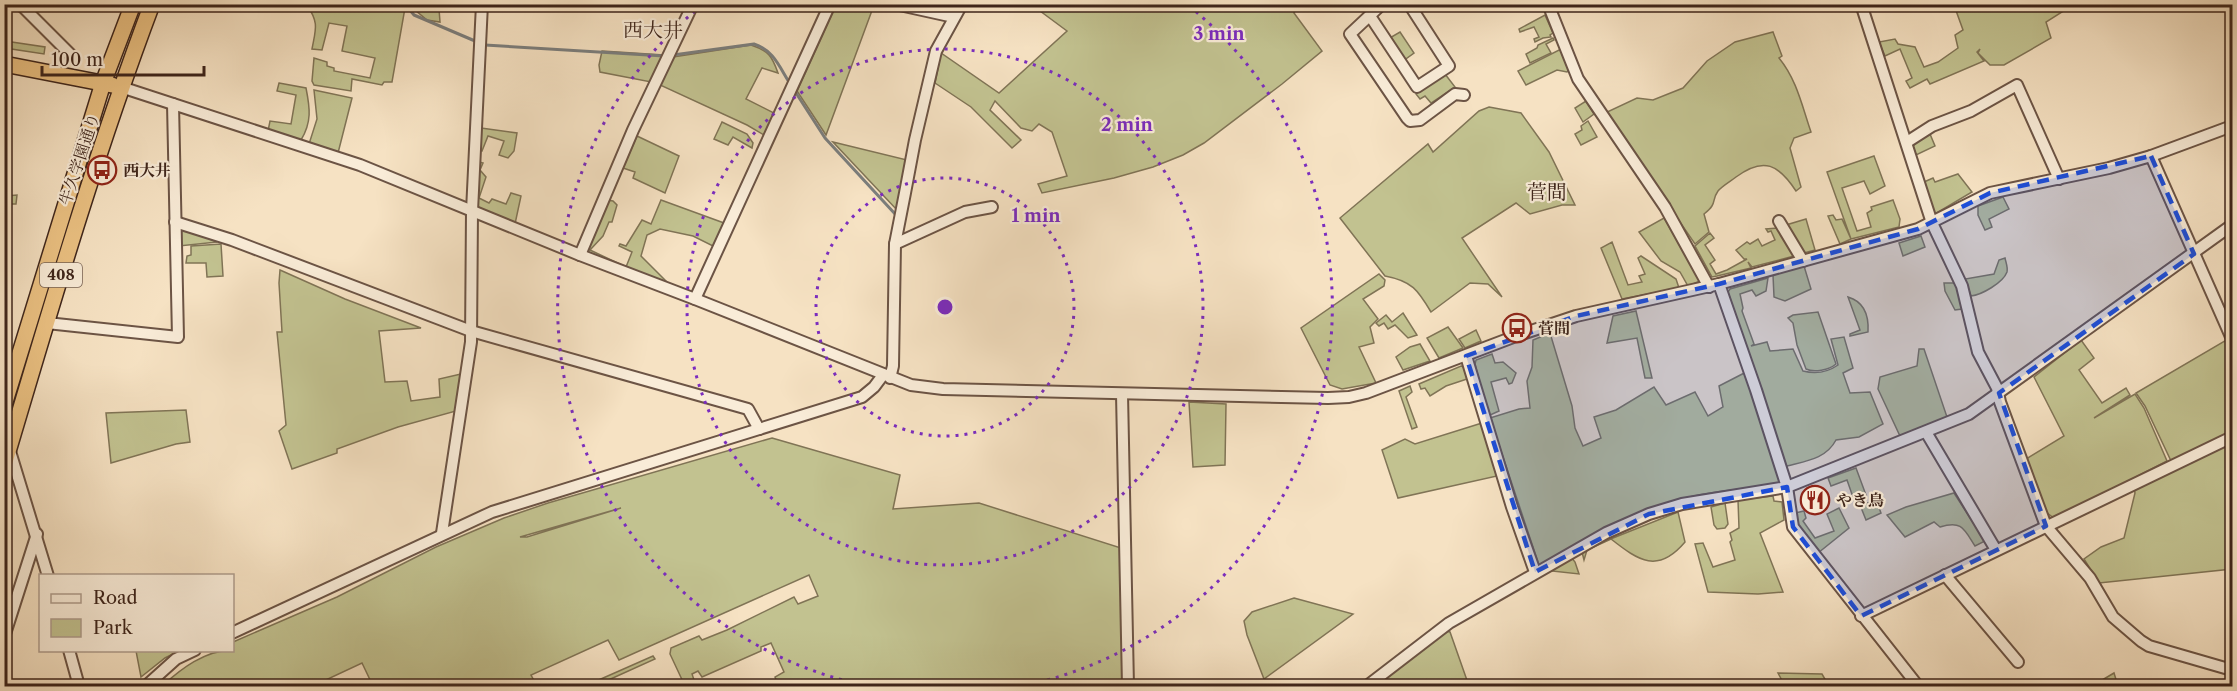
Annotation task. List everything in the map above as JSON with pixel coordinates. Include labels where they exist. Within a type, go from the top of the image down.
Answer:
[{"type":"highway","name":"牛久学園通り","points":[[5,403],[104,83],[133,4]]},
{"type":"highway","name":"牛久学園通り","points":[[4,465],[121,87],[152,4]]},
{"type":"highway","points":[[4,64],[121,87]]},
{"type":"street","points":[[20,4],[73,57]]},
{"type":"street","points":[[442,533],[471,331],[472,211],[482,4]]},
{"type":"street","points":[[580,255],[633,130],[693,4]]},
{"type":"street","points":[[695,298],[830,4]]},
{"type":"street","points":[[895,4],[954,17]]},
{"type":"street","points":[[234,632],[442,533],[492,512],[862,397],[874,387],[893,366],[895,244],[928,82],[936,51],[962,4]]},
{"type":"street","points":[[1382,4],[1350,34],[1410,121],[1420,120],[1455,93],[1464,95]]},
{"type":"street","points":[[1370,16],[1418,87],[1449,66],[1409,4]]},
{"type":"street","points":[[1861,4],[1932,223],[1962,286],[1978,352],[1999,393],[2000,402],[2046,526],[2090,578],[2113,616],[2140,641],[2149,646],[2232,669]]},
{"type":"street","points":[[1549,5],[1578,79],[1665,207],[1714,286],[1756,390],[1787,487],[1793,527],[1918,687]]},
{"type":"street","points":[[1907,142],[1932,126],[1971,111],[2017,86],[2059,179]]},
{"type":"street","points":[[121,87],[360,165],[580,255],[695,298],[911,385],[943,389],[1122,394],[1349,397],[1381,389],[1516,336],[1576,316],[1714,286],[1898,235],[1932,223],[1990,193],[2109,168],[2151,156],[2232,126]]},
{"type":"street","points":[[47,323],[178,337],[173,104]]},
{"type":"street","points":[[2151,156],[2232,339]]},
{"type":"street","points":[[895,244],[965,212],[992,207]]},
{"type":"street","points":[[1779,221],[1803,261]]},
{"type":"street","points":[[175,222],[232,240],[471,331],[748,410],[759,429]]},
{"type":"street","points":[[1367,687],[1449,623],[1606,533],[1649,514],[1682,504],[1787,487],[1969,414],[2232,225]]},
{"type":"street","points":[[1466,356],[1535,572]]},
{"type":"street","points":[[1122,394],[1128,687]]},
{"type":"street","points":[[1926,432],[1996,550]]},
{"type":"street","points":[[1861,616],[2232,437]]},
{"type":"street","points":[[9,448],[47,574]]},
{"type":"street","points":[[4,637],[37,534]]},
{"type":"street","points":[[1945,575],[2018,662]]},
{"type":"street","points":[[69,652],[79,687]]},
{"type":"street","points":[[146,687],[176,659],[193,652]]},
{"type":"highlighted area","points":[[2151,156],[2194,254],[1999,393],[2046,526],[1861,616],[1793,527],[1787,487],[1649,514],[1535,572],[1466,356],[1576,316],[1719,284],[1918,229],[1990,193]]},
{"type":"green space","points":[[1260,4],[1265,10],[1271,5],[1295,5],[1294,13],[1322,51],[1204,143],[1183,155],[1153,167],[1114,178],[1042,193],[1038,184],[1067,176],[1052,132],[1039,124],[1032,131],[1021,128],[995,101],[990,110],[1021,140],[1012,148],[971,107],[935,83],[941,53],[999,93],[1067,31],[1032,5]]},
{"type":"green space","points":[[1954,4],[2073,5],[2046,22],[2051,38],[2004,65],[1990,65],[1978,53],[1980,49],[1977,52],[1984,61],[1930,84],[1927,79],[1910,88],[1906,81],[1912,78],[1900,49],[1885,56],[1879,42],[1895,39],[1898,44],[1915,47],[1924,67],[1938,62],[1958,48],[1955,35],[1963,30]]},
{"type":"green space","points":[[307,5],[403,5],[405,8],[392,82],[384,82],[382,85],[352,79],[351,91],[314,85],[312,81],[314,58],[327,62],[327,66],[334,68],[334,71],[370,78],[375,58],[342,51],[347,26],[329,23],[322,50],[312,49],[316,26]]},
{"type":"green space","points":[[409,5],[439,9],[440,22],[427,20]]},
{"type":"green space","points":[[836,5],[874,5],[826,135],[797,91]]},
{"type":"green space","points":[[1545,15],[1553,33],[1551,37],[1535,42],[1534,39],[1539,37],[1534,27],[1520,32],[1519,29]]},
{"type":"green space","points":[[1400,32],[1414,53],[1403,61],[1388,39]]},
{"type":"green space","points":[[1773,32],[1782,56],[1779,58],[1795,84],[1811,132],[1794,138],[1790,148],[1801,187],[1796,191],[1783,175],[1770,166],[1763,165],[1746,171],[1718,191],[1713,205],[1704,214],[1709,232],[1695,244],[1605,113],[1637,98],[1653,100],[1683,88],[1707,61],[1735,42]]},
{"type":"green space","points":[[1553,38],[1554,40],[1546,44],[1551,53],[1530,63],[1526,54]]},
{"type":"green space","points":[[5,41],[45,47],[44,54],[5,48]]},
{"type":"green space","points":[[751,45],[769,55],[778,73],[762,68],[746,99],[776,114],[764,135],[660,85],[673,57]]},
{"type":"green space","points":[[1561,49],[1569,70],[1567,72],[1557,70],[1526,85],[1518,71]]},
{"type":"green space","points":[[602,51],[663,55],[651,82],[600,72]]},
{"type":"green space","points":[[1445,74],[1455,87],[1431,103],[1425,96],[1420,99],[1416,94]]},
{"type":"green space","points":[[279,83],[306,88],[309,115],[301,140],[268,131],[270,121],[291,124],[296,95],[277,91]]},
{"type":"green space","points":[[314,90],[352,98],[338,153],[309,144],[317,119]]},
{"type":"green space","points":[[1586,101],[1594,114],[1583,122],[1575,108]]},
{"type":"green space","points":[[1489,107],[1521,113],[1549,152],[1575,205],[1562,205],[1530,214],[1516,203],[1462,238],[1502,297],[1488,284],[1470,283],[1431,312],[1422,298],[1408,284],[1385,276],[1340,218],[1428,144],[1433,152],[1479,111]]},
{"type":"green space","points":[[1588,121],[1597,137],[1581,145],[1575,134],[1582,130],[1581,126]]},
{"type":"green space","points":[[722,122],[747,134],[753,143],[752,148],[733,137],[728,145],[714,139]]},
{"type":"green space","points":[[481,128],[517,133],[514,151],[508,158],[499,155],[504,141],[488,136],[482,151],[480,150]]},
{"type":"green space","points":[[1930,134],[1935,146],[1916,155],[1913,146],[1918,140]]},
{"type":"green space","points":[[637,136],[679,156],[665,193],[633,178],[635,172],[623,168]]},
{"type":"green space","points":[[833,142],[907,160],[897,210]]},
{"type":"green space","points":[[1874,156],[1885,186],[1870,194],[1864,181],[1842,188],[1857,231],[1871,227],[1867,213],[1872,210],[1871,207],[1893,200],[1900,219],[1899,227],[1851,239],[1827,172]]},
{"type":"green space","points":[[479,162],[483,163],[480,170],[486,177],[479,198],[489,203],[492,199],[506,204],[511,193],[521,196],[515,224],[475,207]]},
{"type":"green space","points":[[1958,174],[1972,192],[1935,214],[1924,182],[1933,178],[1935,182]]},
{"type":"green space","points":[[17,195],[16,204],[11,204],[10,212],[5,212],[5,196]]},
{"type":"green space","points":[[2003,197],[2009,209],[1989,219],[1992,227],[1985,230],[1978,215],[1978,206]]},
{"type":"green space","points":[[607,200],[617,205],[612,222],[609,222],[603,236],[590,250],[626,267],[632,252],[619,246],[620,244],[626,246],[642,220],[651,224],[661,200],[724,223],[713,246],[693,236],[660,229],[647,235],[641,256],[666,281],[662,283],[585,253]]},
{"type":"green space","points":[[1833,215],[1836,220],[1842,219],[1851,239],[1840,244],[1828,216]]},
{"type":"green space","points":[[1664,218],[1700,281],[1688,286],[1680,272],[1661,261],[1639,232]]},
{"type":"green space","points":[[1806,219],[1815,250],[1804,253],[1786,225]]},
{"type":"green space","points":[[183,228],[217,242],[179,246],[179,232]]},
{"type":"green space","points":[[1778,228],[1795,253],[1794,256],[1752,267],[1748,262],[1751,268],[1717,276],[1712,277],[1695,246],[1710,233],[1714,238],[1705,245],[1715,260],[1710,264],[1716,274],[1747,259],[1744,259],[1736,250],[1747,242],[1750,244],[1758,239],[1762,246],[1775,240],[1771,231],[1768,232],[1766,229]]},
{"type":"green space","points":[[1921,236],[1925,247],[1903,256],[1899,243]]},
{"type":"green space","points":[[1612,242],[1628,285],[1642,282],[1639,276],[1645,274],[1638,258],[1641,256],[1676,279],[1679,288],[1622,299],[1601,248]]},
{"type":"green space","points":[[221,244],[223,276],[207,277],[206,263],[186,263],[187,256],[191,255],[191,246]]},
{"type":"green space","points":[[2005,258],[2007,272],[2005,276],[1986,291],[1971,296],[1965,279],[1994,274],[1999,260]]},
{"type":"green space","points":[[1804,266],[1811,289],[1785,301],[1774,297],[1773,275]]},
{"type":"green space","points":[[280,270],[345,299],[421,328],[379,331],[385,382],[407,381],[411,401],[440,397],[439,379],[461,374],[456,411],[398,427],[337,449],[337,453],[292,469],[279,431],[286,425],[277,332],[282,332]]},
{"type":"green space","points":[[1379,274],[1385,280],[1384,286],[1363,299],[1378,319],[1370,327],[1374,343],[1359,347],[1376,383],[1342,389],[1330,385],[1301,328]]},
{"type":"green space","points":[[1768,278],[1766,291],[1756,296],[1752,290],[1740,294],[1742,311],[1754,344],[1751,346],[1767,342],[1770,351],[1793,349],[1803,371],[1817,372],[1826,371],[1838,365],[1831,339],[1844,337],[1853,368],[1843,373],[1850,393],[1870,392],[1883,424],[1859,437],[1836,440],[1821,455],[1787,466],[1781,484],[1705,494],[1662,505],[1608,528],[1539,565],[1490,418],[1530,408],[1527,381],[1532,367],[1533,340],[1550,333],[1572,406],[1575,428],[1583,446],[1601,438],[1594,417],[1616,410],[1654,387],[1666,405],[1695,392],[1708,416],[1723,407],[1719,386],[1752,369],[1728,292],[1730,289]]},
{"type":"green space","points":[[1944,283],[1956,283],[1962,309],[1955,310],[1945,291]]},
{"type":"green space","points":[[1848,297],[1858,302],[1865,310],[1868,332],[1850,336],[1860,330]]},
{"type":"green space","points":[[1636,311],[1652,378],[1645,378],[1637,338],[1607,343],[1613,316]]},
{"type":"green space","points":[[1818,312],[1836,364],[1826,369],[1813,371],[1806,369],[1797,345],[1793,323],[1788,318],[1793,315]]},
{"type":"green space","points":[[1403,313],[1417,335],[1408,338],[1395,325],[1388,329],[1384,323],[1379,326],[1376,323],[1386,315],[1392,322]]},
{"type":"green space","points":[[1448,327],[1463,348],[1439,358],[1427,338]]},
{"type":"green space","points":[[1476,330],[1481,341],[1465,348],[1459,339]]},
{"type":"green space","points":[[2228,339],[2232,350],[2232,432],[2172,463],[2145,406],[2136,393]]},
{"type":"green space","points":[[2081,340],[2094,358],[2079,370],[2102,403],[2126,388],[2130,395],[2094,418],[2135,394],[2144,408],[2167,461],[2055,519],[2046,512],[2026,459],[2064,436],[2034,377]]},
{"type":"green space","points":[[1420,344],[1430,361],[1403,370],[1396,357],[1410,347]]},
{"type":"green space","points":[[1919,349],[1924,349],[1947,417],[1900,436],[1878,389],[1880,377],[1917,366]]},
{"type":"green space","points":[[1492,354],[1495,363],[1503,362],[1516,373],[1512,383],[1509,384],[1506,378],[1491,382],[1499,411],[1488,416],[1475,364],[1476,360]]},
{"type":"green space","points":[[1461,366],[1464,367],[1467,379],[1446,386],[1430,396],[1425,388],[1421,389],[1419,384]]},
{"type":"green space","points":[[1410,386],[1412,392],[1406,397],[1417,427],[1412,429],[1399,391]]},
{"type":"green space","points":[[1189,402],[1226,404],[1225,465],[1193,467]]},
{"type":"green space","points":[[186,410],[190,442],[111,463],[106,413]]},
{"type":"green space","points":[[1482,423],[1497,476],[1398,498],[1382,450],[1405,439],[1415,444]]},
{"type":"green space","points":[[772,438],[900,475],[893,509],[979,503],[1121,548],[1123,686],[775,686],[778,685],[775,677],[784,672],[771,643],[761,647],[761,651],[702,677],[698,671],[692,674],[696,686],[685,686],[670,654],[671,648],[699,636],[702,640],[727,630],[794,597],[798,604],[818,596],[809,575],[619,660],[608,640],[531,675],[537,686],[373,686],[362,663],[313,686],[162,686],[177,673],[203,657],[219,652],[234,652],[234,642],[337,597],[436,547],[504,518]],"holes":[[[621,508],[527,537],[520,537]]]},
{"type":"green space","points":[[2232,442],[2232,569],[2099,583],[2084,559],[2101,547],[2124,538],[2135,493],[2134,488]]},
{"type":"green space","points":[[1856,468],[1866,495],[1854,500],[1847,480],[1831,486],[1828,478]]},
{"type":"green space","points":[[1954,493],[1985,541],[1975,546],[1958,525],[1940,527],[1934,522],[1905,537],[1887,515],[1906,507]]},
{"type":"green space","points":[[1773,496],[1774,501],[1782,502],[1784,520],[1760,533],[1783,592],[1758,594],[1708,592],[1695,544],[1703,543],[1713,567],[1735,560],[1730,533],[1739,528],[1738,500]]},
{"type":"green space","points":[[1871,502],[1874,506],[1878,505],[1881,513],[1866,520],[1860,505]]},
{"type":"green space","points":[[1725,503],[1728,524],[1725,528],[1717,529],[1714,525],[1711,507]]},
{"type":"green space","points":[[1839,508],[1849,528],[1818,553],[1797,527],[1795,513],[1804,511],[1806,518],[1803,521],[1815,538],[1834,531],[1827,514]]},
{"type":"green space","points":[[1678,512],[1685,542],[1666,558],[1648,561],[1631,553],[1611,539],[1587,550],[1584,560],[1582,552],[1588,548]]},
{"type":"green space","points":[[1571,557],[1579,574],[1552,571]]},
{"type":"green space","points":[[1294,598],[1353,614],[1264,679],[1244,621],[1252,612]]},
{"type":"green space","points":[[1446,631],[1450,632],[1469,686],[1429,686],[1426,680],[1419,686],[1374,686]]},
{"type":"green space","points":[[136,652],[177,652],[165,658],[141,677]]},
{"type":"green space","points":[[653,656],[655,659],[604,682],[605,686],[585,686]]},
{"type":"green space","points":[[1778,673],[1822,674],[1829,686],[1785,686]]},
{"type":"green space","points":[[2114,673],[2118,686],[2092,686]]},
{"type":"waterway","points":[[405,4],[414,15],[475,41]]},
{"type":"waterway","points":[[673,55],[754,44],[771,54],[789,82]]},
{"type":"waterway","points":[[485,45],[664,56]]},
{"type":"waterway","points":[[796,93],[825,138],[896,215]]},
{"type":"place","name":"西大井","points":[[102,170]]},
{"type":"place","name":"菅間","points":[[1517,328]]},
{"type":"place","name":"やき鳥","points":[[1815,500]]},
{"type":"district","name":"西大井","points":[[653,30]]},
{"type":"district","name":"菅間","points":[[1547,192]]}]
